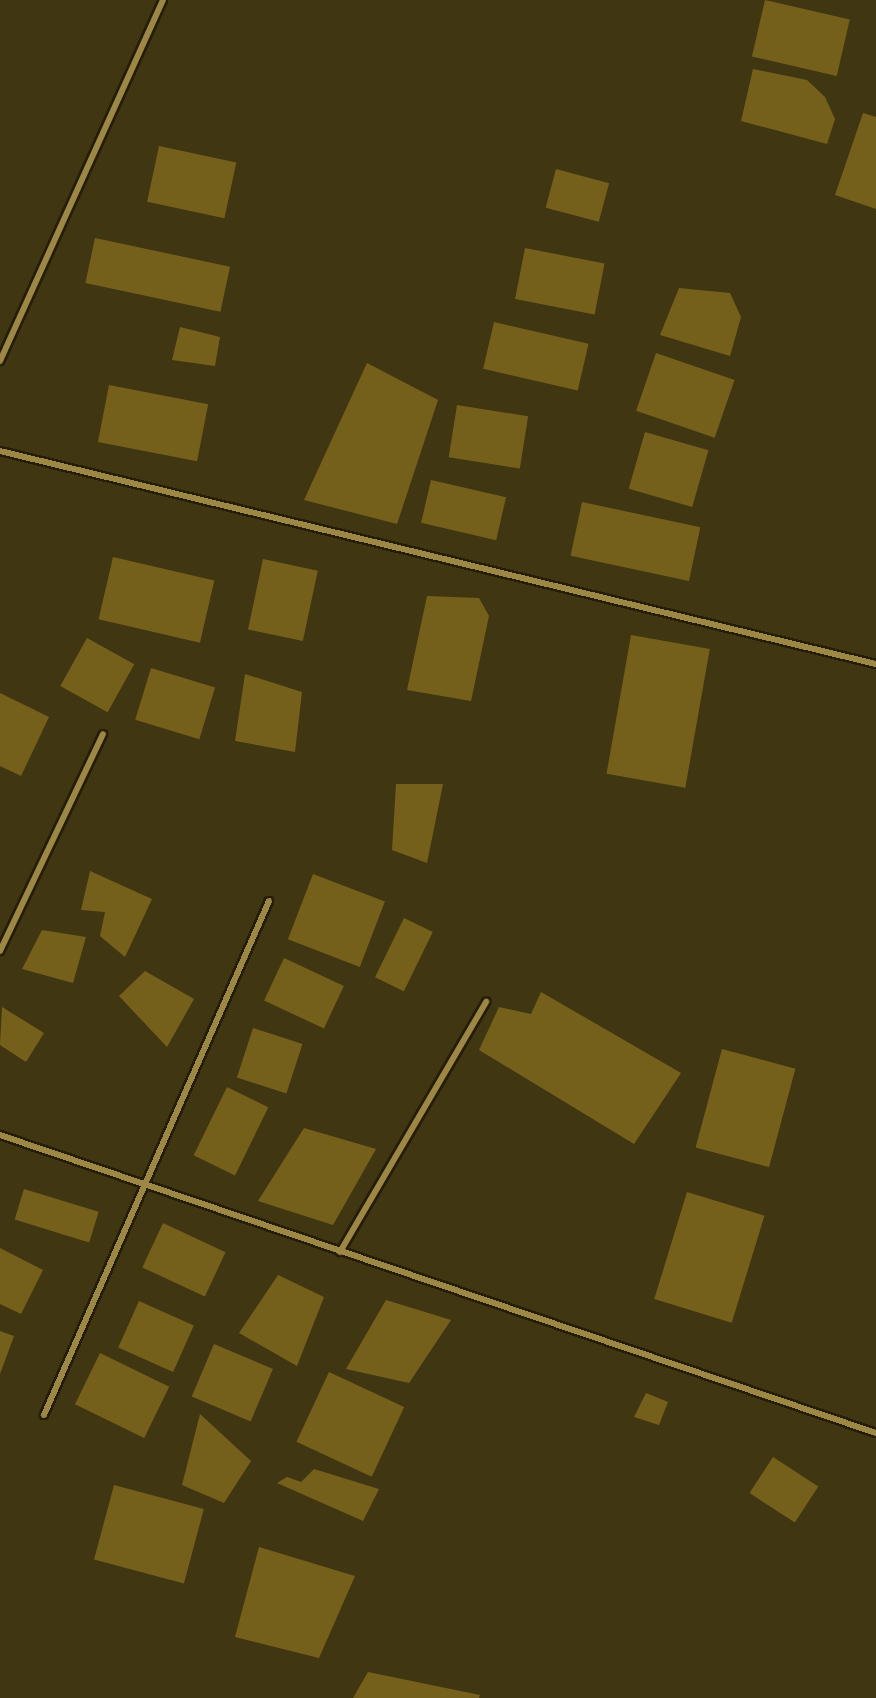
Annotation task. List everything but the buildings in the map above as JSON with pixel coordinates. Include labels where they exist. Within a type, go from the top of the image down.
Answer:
[{"type":"street","points":[[0,362],[163,0]]},
{"type":"street","points":[[0,451],[876,664]]},
{"type":"street","points":[[0,951],[103,734]]},
{"type":"street","points":[[44,1415],[146,1187],[269,902]]},
{"type":"street","points":[[340,1252],[486,1002]]},
{"type":"street","points":[[0,1135],[146,1187],[876,1433]]}]
